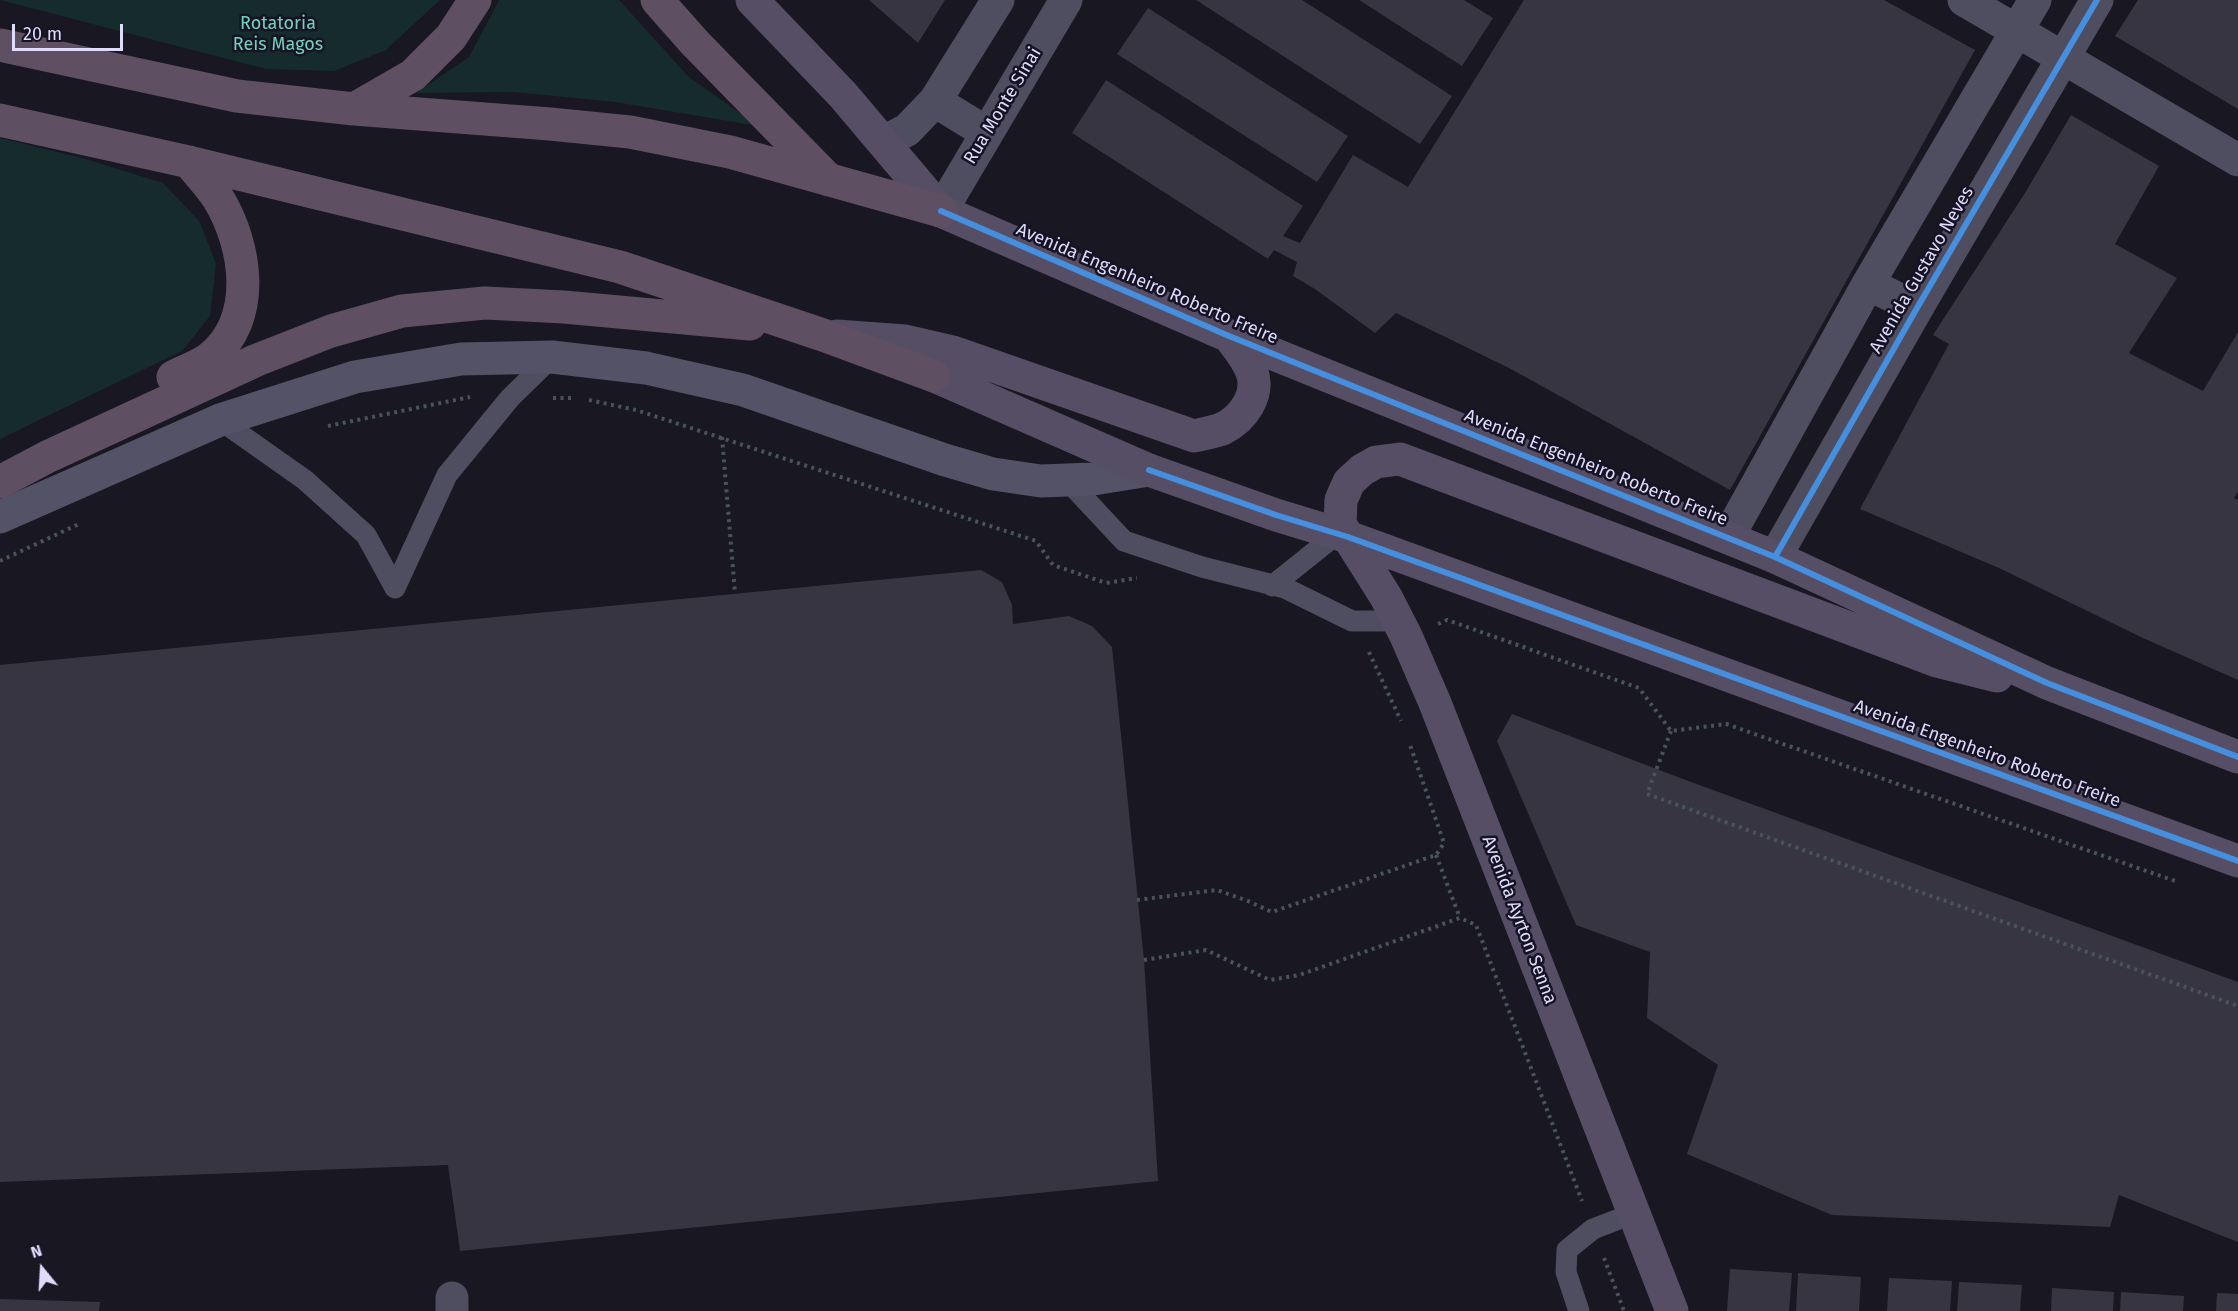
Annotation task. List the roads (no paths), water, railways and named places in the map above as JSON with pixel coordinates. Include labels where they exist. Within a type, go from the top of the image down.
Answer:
[{"type":"highway","points":[[354,109],[413,75],[451,36],[475,0]]},
{"type":"highway","points":[[657,0],[695,43],[830,182]]},
{"type":"highway","points":[[0,45],[237,96],[354,109],[630,132],[730,153],[941,212]]},
{"type":"highway","points":[[0,120],[189,162],[620,267],[814,332],[934,376]]},
{"type":"highway","points":[[0,461],[209,359],[230,336],[242,305],[244,269],[233,232],[218,198],[189,162]]},
{"type":"highway","points":[[0,482],[47,457],[257,360],[330,332],[402,311],[485,303],[564,307],[814,332]]},
{"type":"main road","points":[[752,0],[885,142],[941,212]]},
{"type":"main road","name":"Avenida Engenheiro Roberto Freire","points":[[941,212],[1229,336],[1775,557],[2047,683],[2238,757]]},
{"type":"main road","points":[[814,332],[904,341],[953,352],[1194,436],[1222,428],[1235,420],[1246,409],[1254,391],[1248,363],[1229,336]]},
{"type":"main road","name":"Avenida Engenheiro Roberto Freire","points":[[0,517],[220,420],[355,377],[461,359],[552,357],[646,368],[743,390],[945,460],[993,474],[1041,481],[1093,479],[1149,470]]},
{"type":"main road","name":"Avenida Engenheiro Roberto Freire","points":[[934,376],[1149,470],[1276,515],[1343,535],[2238,861]]},
{"type":"main road","name":"Avenida Ayrton Senna","points":[[1672,1311],[1632,1214],[1435,703],[1413,625],[1386,597],[1343,535],[1340,524],[1341,500],[1349,482],[1362,470],[1376,462],[1400,459],[1937,661],[1991,675],[2047,683]]},
{"type":"street","points":[[885,142],[907,130],[935,101],[998,0]]},
{"type":"street","name":"Rua Monte Sinai","points":[[941,212],[1066,0]]},
{"type":"street","points":[[1964,0],[2238,160]]},
{"type":"street","points":[[1728,537],[1868,284],[2035,0]]},
{"type":"street","name":"Avenida Gustavo Neves","points":[[1775,557],[2097,0]]},
{"type":"street","points":[[935,101],[987,133]]},
{"type":"street","points":[[1868,284],[1917,308]]},
{"type":"lane","points":[[220,420],[305,480],[366,535],[395,588],[447,476],[510,398],[552,357]]},
{"type":"lane","points":[[1067,480],[1124,541],[1202,567],[1285,588],[1352,621],[1413,625]]},
{"type":"lane","points":[[1272,586],[1343,535]]},
{"type":"lane","points":[[1579,1311],[1566,1272],[1567,1250],[1593,1229],[1632,1214]]},
{"type":"park label","name":"Rotatoria Reis Magos","points":[[278,34]]}]
